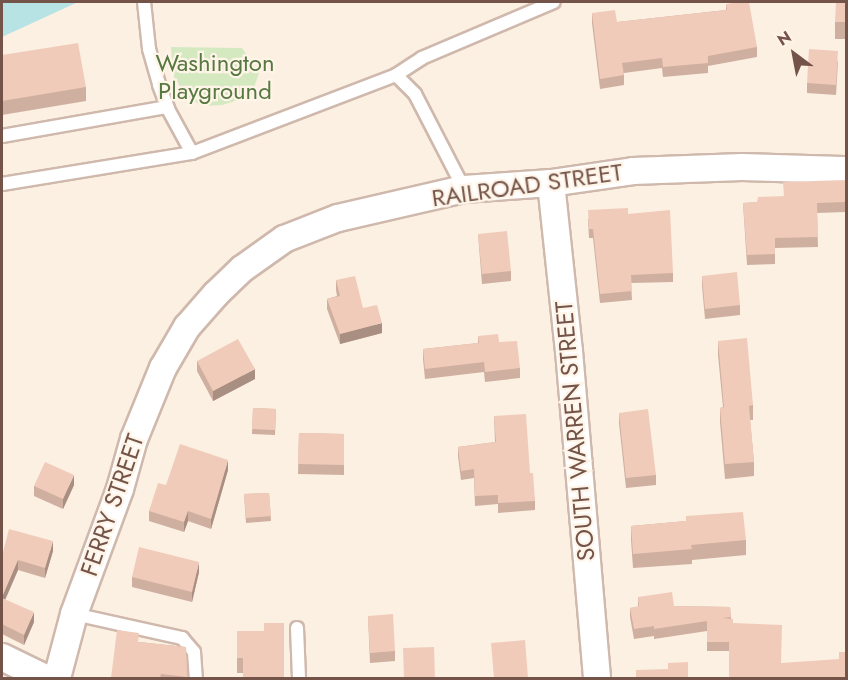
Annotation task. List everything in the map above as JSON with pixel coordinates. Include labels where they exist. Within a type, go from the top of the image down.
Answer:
[{"type":"street","name":"RAILROAD STREET","points":[[181,337],[233,277],[284,239],[338,218],[464,189],[551,183],[633,171],[742,167],[846,170]]},
{"type":"street","name":"SOUTH WARREN STREET","points":[[551,183],[569,351],[597,678]]},
{"type":"street","name":"FERRY STREET","points":[[57,678],[74,614],[120,489],[134,439],[163,368],[181,337]]},
{"type":"street","points":[[2,657],[45,678]]},
{"type":"lane","points":[[144,2],[149,49],[167,107],[192,153]]},
{"type":"lane","points":[[2,184],[192,153],[396,75],[422,58],[554,2]]},
{"type":"lane","points":[[396,75],[415,94],[464,189]]},
{"type":"lane","points":[[2,136],[167,107]]},
{"type":"lane","points":[[74,614],[182,638],[194,652],[196,678]]},
{"type":"lane","points":[[297,628],[299,678]]},
{"type":"green space","name":"Washington Playground","points":[[171,47],[242,48],[259,73],[251,96],[222,105],[202,106],[186,96],[173,75]]},
{"type":"water","points":[[2,2],[78,2],[2,37]]},
{"type":"building","points":[[749,2],[757,47],[708,56],[708,63],[663,67],[662,58],[622,63],[624,75],[600,79],[592,13],[615,10],[617,22],[727,10],[726,4]]},
{"type":"building","points":[[836,2],[846,2],[846,22],[835,22]]},
{"type":"building","points":[[78,43],[86,87],[2,101],[2,55]]},
{"type":"building","points":[[809,49],[838,51],[836,85],[807,83]]},
{"type":"building","points":[[846,180],[846,202],[817,203],[818,237],[775,238],[775,254],[747,255],[743,203],[757,202],[758,197],[784,196],[783,182]]},
{"type":"building","points":[[628,208],[628,214],[670,210],[673,273],[631,275],[632,291],[600,294],[593,229],[589,229],[588,210]]},
{"type":"building","points":[[507,231],[511,271],[482,274],[478,234]]},
{"type":"building","points":[[737,272],[740,305],[705,309],[702,276]]},
{"type":"building","points":[[355,276],[363,308],[377,305],[382,323],[340,334],[327,299],[340,296],[336,280]]},
{"type":"building","points":[[498,334],[499,342],[517,341],[520,368],[485,372],[484,362],[425,369],[423,349],[479,343],[478,336]]},
{"type":"building","points":[[747,338],[753,405],[749,406],[754,462],[725,464],[720,408],[724,407],[718,341]]},
{"type":"building","points":[[238,339],[255,369],[213,391],[197,361]]},
{"type":"building","points":[[253,408],[276,409],[275,430],[252,429]]},
{"type":"building","points":[[648,409],[656,475],[626,478],[619,413]]},
{"type":"building","points":[[526,414],[530,473],[533,473],[535,501],[498,503],[498,495],[475,496],[474,469],[461,471],[458,447],[496,442],[494,416]]},
{"type":"building","points":[[299,433],[344,434],[344,465],[298,464]]},
{"type":"building","points":[[180,444],[228,460],[211,519],[188,511],[184,522],[149,511],[158,483],[166,485]]},
{"type":"building","points":[[45,462],[74,475],[63,499],[34,486]]},
{"type":"building","points":[[269,493],[271,516],[246,518],[244,494]]},
{"type":"building","points":[[743,512],[746,540],[691,545],[692,549],[633,554],[631,526],[686,521],[686,516]]},
{"type":"building","points":[[9,529],[53,541],[45,568],[18,560],[2,597],[2,556]]},
{"type":"building","points":[[139,547],[199,562],[192,592],[132,577]]},
{"type":"building","points":[[672,592],[674,606],[730,607],[731,617],[722,618],[733,619],[733,623],[782,625],[781,663],[839,659],[839,652],[846,652],[846,678],[729,678],[729,642],[707,642],[707,621],[654,629],[654,626],[634,629],[630,608],[639,606],[638,597]]},
{"type":"building","points":[[2,598],[34,612],[24,635],[2,624]]},
{"type":"building","points":[[393,614],[395,651],[370,653],[368,616]]},
{"type":"building","points":[[264,623],[284,623],[284,678],[243,678],[243,658],[237,658],[237,631],[264,631]]},
{"type":"building","points":[[117,630],[139,633],[138,642],[186,647],[187,677],[161,674],[160,678],[111,678]]},
{"type":"building","points":[[525,640],[528,678],[494,678],[491,643]]},
{"type":"building","points":[[434,647],[435,678],[404,678],[403,648]]},
{"type":"building","points":[[688,662],[688,678],[636,678],[636,670],[668,669],[668,663]]}]
